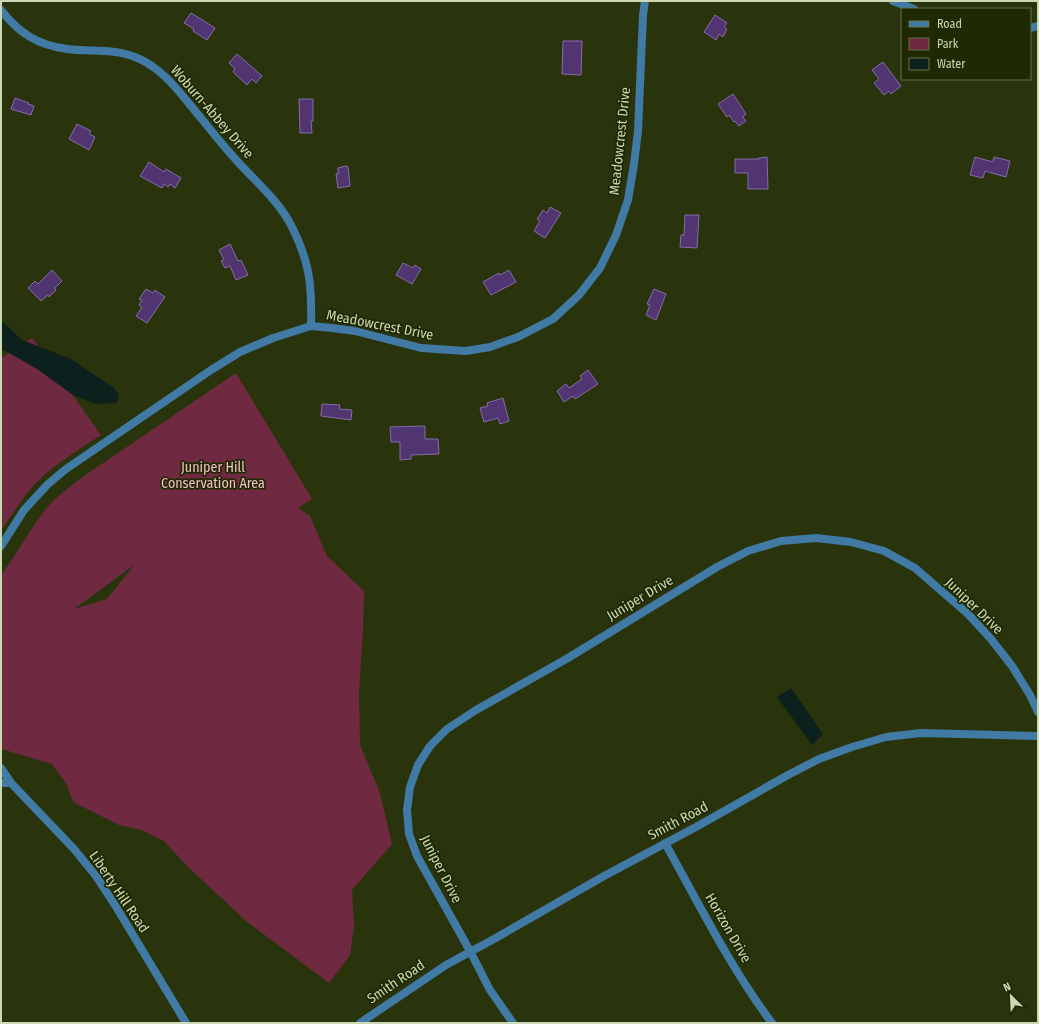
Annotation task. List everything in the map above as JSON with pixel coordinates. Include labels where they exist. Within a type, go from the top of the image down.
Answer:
[{"type":"street","name":"Meadowcrest Drive","points":[[1,546],[24,510],[48,484],[66,469],[211,370],[240,352],[273,338],[311,326],[355,331],[421,348],[466,350],[490,347],[524,335],[553,319],[579,296],[600,268],[616,235],[628,200],[638,131],[643,15],[645,1]]},
{"type":"street","points":[[893,1],[911,8]]},
{"type":"street","name":"Woburn-Abbey Drive","points":[[1,10],[14,26],[34,40],[44,44],[67,49],[114,51],[136,57],[156,69],[173,85],[226,149],[280,207],[292,226],[308,269],[312,292],[311,326]]},
{"type":"street","name":"Juniper Drive","points":[[513,1023],[490,990],[417,856],[409,834],[407,810],[410,787],[418,765],[430,746],[447,729],[476,710],[568,658],[717,567],[748,551],[781,541],[816,538],[851,542],[884,552],[915,568],[968,614],[992,639],[1012,666],[1030,695],[1038,712]]},
{"type":"street","name":"Smith Road","points":[[360,1023],[407,990],[470,951],[819,759],[879,739],[921,733],[1038,736]]},
{"type":"street","name":"Liberty Hill Road","points":[[1,768],[11,783],[69,844],[96,876],[119,911],[186,1023]]},
{"type":"street","points":[[1,783],[11,783]]},
{"type":"street","name":"Horizon Drive","points":[[665,844],[728,957],[772,1023]]},
{"type":"green space","points":[[32,338],[101,435],[60,462],[44,475],[22,500],[1,531],[1,358]]},
{"type":"green space","name":"Juniper Hill Conservation Area","points":[[236,373],[312,499],[298,508],[310,516],[327,556],[364,591],[359,690],[360,745],[380,793],[392,844],[352,890],[354,927],[350,955],[329,983],[246,921],[186,865],[164,841],[142,830],[119,825],[73,802],[66,783],[52,764],[1,749],[1,575],[32,528],[53,501],[84,476]],"holes":[[[134,565],[107,599],[74,609]]]},
{"type":"water","points":[[1,320],[22,340],[71,359],[114,388],[119,394],[117,403],[96,404],[73,395],[37,369],[6,351],[1,350]]},
{"type":"water","points":[[791,688],[823,734],[812,745],[777,697]]},
{"type":"building","points":[[191,13],[215,28],[207,40],[184,23]]},
{"type":"building","points":[[715,15],[727,23],[724,27],[727,29],[723,37],[719,34],[716,40],[704,32]]},
{"type":"building","points":[[563,41],[582,41],[581,75],[562,74]]},
{"type":"building","points":[[237,54],[262,76],[256,83],[252,79],[247,85],[233,72],[235,69],[229,63]]},
{"type":"building","points":[[883,62],[901,86],[891,94],[889,91],[884,95],[874,83],[879,79],[872,70]]},
{"type":"building","points":[[733,94],[746,114],[743,117],[746,121],[739,126],[729,115],[727,117],[718,104]]},
{"type":"building","points":[[15,98],[34,106],[31,115],[11,109]]},
{"type":"building","points":[[299,99],[313,99],[313,121],[311,121],[312,133],[300,133]]},
{"type":"building","points":[[77,124],[91,131],[89,134],[95,137],[89,150],[69,139]]},
{"type":"building","points":[[767,157],[768,189],[748,189],[748,173],[735,173],[735,159],[759,159]]},
{"type":"building","points":[[975,157],[993,162],[994,157],[1010,161],[1006,177],[985,171],[983,178],[970,175]]},
{"type":"building","points":[[149,162],[164,172],[166,169],[181,178],[175,188],[170,184],[168,187],[164,184],[162,188],[140,176]]},
{"type":"building","points":[[348,167],[350,186],[338,188],[336,174],[338,174],[338,168]]},
{"type":"building","points":[[550,207],[561,213],[545,238],[534,231],[540,221],[537,219],[543,210],[547,213]]},
{"type":"building","points":[[685,215],[699,215],[697,248],[680,247],[681,235],[684,235]]},
{"type":"building","points":[[230,244],[238,261],[241,260],[248,275],[236,280],[230,266],[225,268],[221,261],[224,260],[219,250]]},
{"type":"building","points":[[403,263],[413,268],[415,265],[421,269],[412,284],[396,275]]},
{"type":"building","points":[[52,270],[62,281],[49,297],[48,295],[41,301],[28,288],[35,281],[38,284]]},
{"type":"building","points":[[509,270],[516,282],[491,295],[483,282],[499,273],[500,275]]},
{"type":"building","points":[[146,289],[153,293],[155,290],[165,297],[147,323],[136,316],[142,307],[139,305],[142,300],[139,299]]},
{"type":"building","points":[[654,289],[666,294],[656,320],[646,315],[650,305],[647,304]]},
{"type":"building","points":[[588,370],[598,384],[575,399],[573,396],[564,402],[557,391],[566,384],[569,388],[582,379],[580,376]]},
{"type":"building","points":[[503,398],[509,421],[500,424],[498,418],[484,422],[480,408],[488,406],[487,403]]},
{"type":"building","points":[[322,404],[340,405],[339,409],[352,410],[351,420],[321,416]]},
{"type":"building","points":[[425,426],[425,439],[438,439],[439,454],[411,455],[411,459],[400,460],[400,442],[391,442],[390,427]]}]
